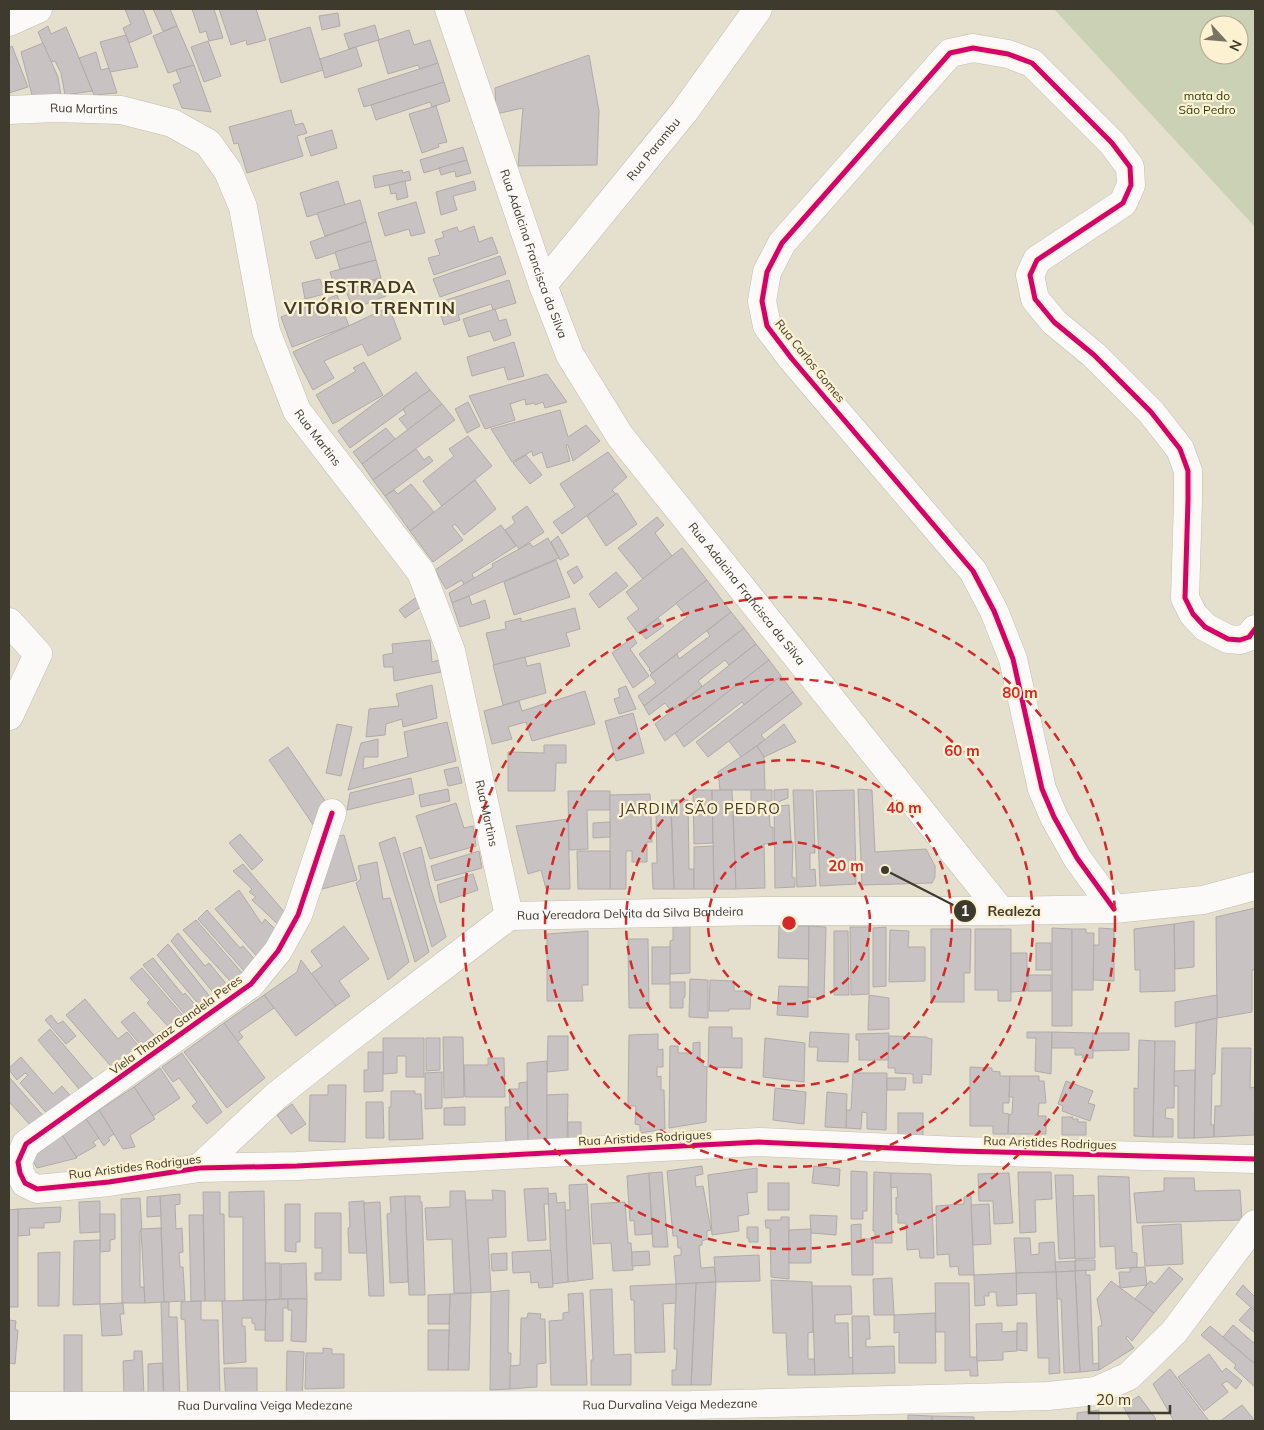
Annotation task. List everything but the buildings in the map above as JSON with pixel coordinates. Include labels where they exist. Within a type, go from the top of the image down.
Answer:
[{"type":"street","points":[[9,22],[38,9]]},
{"type":"street","name":"Rua Adalcina Francisca da Silva","points":[[449,9],[544,286],[570,355],[620,436],[1000,912]]},
{"type":"street","name":"Rua Parambu","points":[[544,286],[684,112],[758,9]]},
{"type":"street","name":"Rua Carlos Gomes","points":[[1114,909],[1077,858],[1054,817],[1042,788],[1013,659],[994,611],[973,572],[767,326],[762,301],[767,272],[782,244],[950,53],[973,48],[1008,54],[1032,63],[1112,143],[1130,167],[1132,185],[1123,203],[1037,260],[1030,275],[1035,300],[1054,322],[1094,355],[1150,412],[1180,449],[1188,471],[1185,598],[1193,614],[1205,627],[1228,639],[1240,640],[1249,637],[1255,629]]},
{"type":"street","name":"Rua Martins","points":[[9,110],[56,108],[121,110],[172,122],[208,143],[228,171],[243,207],[266,332],[297,411],[421,572],[451,651],[509,916]]},
{"type":"street","points":[[9,622],[38,654],[9,716]]},
{"type":"street","name":"Viela Thomaz Gandela Peres","points":[[37,1189],[25,1183],[20,1173],[18,1162],[26,1144],[250,984],[278,951],[298,915],[332,813]]},
{"type":"street","points":[[1000,912],[1114,909],[1203,900],[1255,886]]},
{"type":"street","name":"Rua Vereadora Delvita da Silva Bandeira","points":[[200,1168],[276,1096],[342,1043],[509,916],[765,910],[1000,912]]},
{"type":"street","name":"Rua Aristides Rodrigues","points":[[37,1189],[110,1182],[200,1168],[334,1165],[759,1142],[959,1151],[1255,1159]]},
{"type":"street","name":"Rua Durvalina Veiga Medezane","points":[[9,1406],[692,1405],[757,1402],[857,1412],[1096,1391],[1129,1376],[1174,1332],[1255,1224]]},
{"type":"green space","name":"mata do São Pedro","points":[[1054,9],[1255,9],[1255,227]]},
{"type":"cycle path","points":[[1114,909],[1077,858],[1054,817],[1042,789],[1013,659],[994,611],[973,571],[792,359],[767,326],[762,301],[767,272],[782,243],[950,53],[973,48],[1008,54],[1032,63],[1112,143],[1130,167],[1131,185],[1123,203],[1037,260],[1030,275],[1035,299],[1054,322],[1094,355],[1151,412],[1180,449],[1188,471],[1185,598],[1193,614],[1205,627],[1228,639],[1240,640],[1249,637],[1255,629]]},
{"type":"cycle path","points":[[332,813],[298,915],[278,951],[251,984],[26,1144],[18,1162],[20,1173],[25,1183],[37,1189],[109,1182],[199,1168],[297,1166],[759,1142],[959,1151],[1255,1159]]},
{"type":"place","name":"Realeza","points":[[885,870]]},
{"type":"district","name":"ESTRADA VITÓRIO TRENTIN","points":[[370,297]]},
{"type":"district","name":"JARDIM SÃO PEDRO","points":[[700,809]]}]
